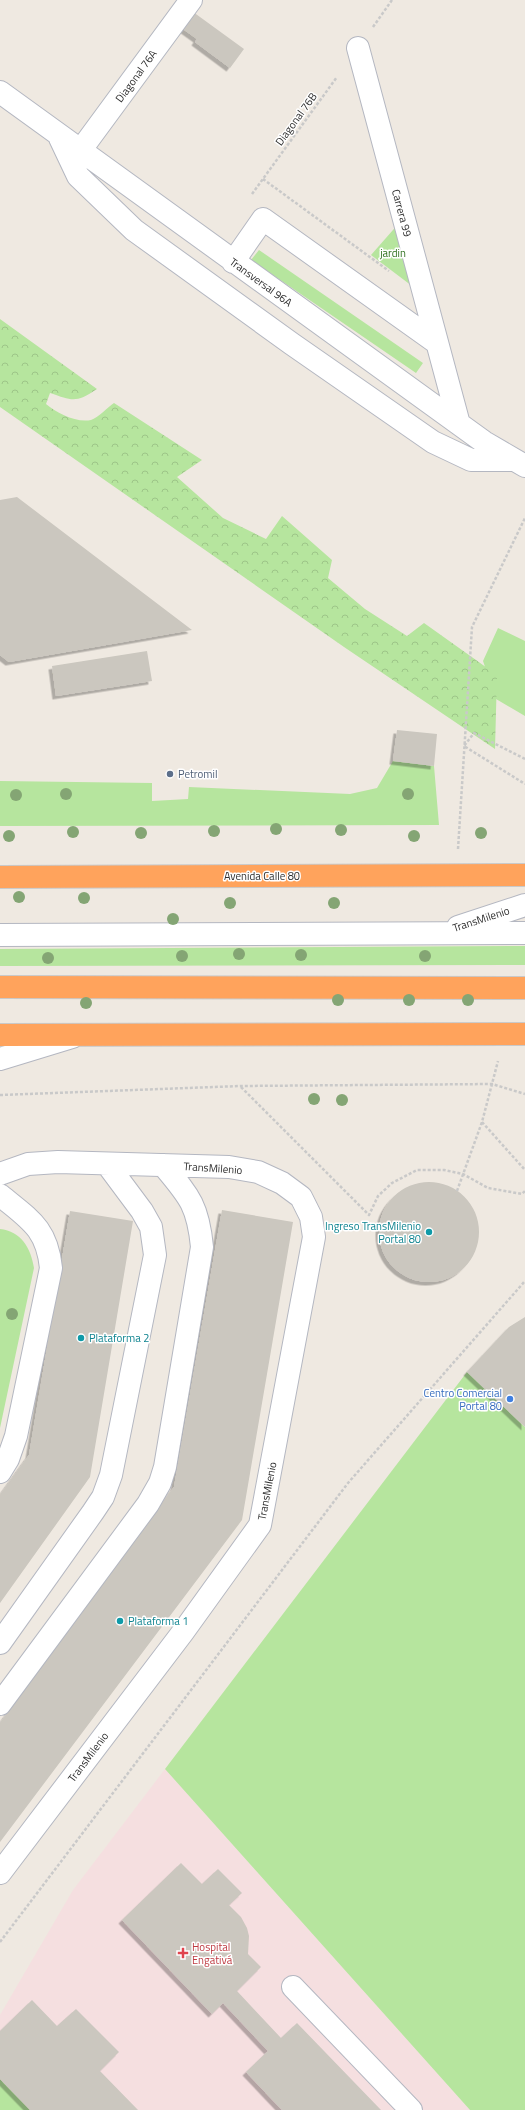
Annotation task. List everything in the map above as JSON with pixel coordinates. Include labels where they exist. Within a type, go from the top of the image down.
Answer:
[{"type":"highway","name":"Avenida Calle 80","points":[[0,877],[525,875]]},
{"type":"highway","points":[[0,987],[525,988]]},
{"type":"highway","points":[[0,1035],[515,1034]]},
{"type":"street","name":"Diagonal 76A","points":[[80,151],[191,0]]},
{"type":"street","name":"Carrera 99","points":[[358,48],[458,424]]},
{"type":"street","name":"Transversal 96A","points":[[0,92],[232,262],[458,424],[484,442],[520,463]]},
{"type":"street","points":[[59,135],[78,176],[134,230],[292,344],[433,442],[471,460],[520,463]]},
{"type":"street","points":[[232,262],[263,219],[437,343]]},
{"type":"street","name":"TransMilenio","points":[[438,934],[525,905]]},
{"type":"street","name":"TransMilenio","points":[[0,935],[525,933]]},
{"type":"street","points":[[0,1059],[78,1035]]},
{"type":"street","name":"TransMilenio","points":[[0,1174],[28,1164],[58,1162],[229,1167],[258,1172],[282,1183],[301,1197],[311,1217],[314,1237],[260,1525],[187,1626],[0,1873]]},
{"type":"street","points":[[0,1643],[103,1497],[111,1475],[154,1255],[151,1227],[142,1211],[107,1164]]},
{"type":"street","name":"TransMilenio","points":[[0,1704],[148,1504],[160,1483],[165,1467],[202,1247],[200,1225],[195,1208],[183,1188],[163,1165]]},
{"type":"street","points":[[0,1196],[19,1211],[44,1235],[49,1250],[51,1268],[16,1436],[8,1459],[0,1472]]},
{"type":"street","points":[[293,1987],[411,2110]]},
{"type":"path","name":"Diagonal 76B","points":[[250,198],[392,0]]},
{"type":"path","points":[[263,180],[424,297]]},
{"type":"path","points":[[456,875],[472,627],[525,518]]},
{"type":"path","points":[[525,760],[474,733],[464,746],[525,784]]},
{"type":"path","points":[[457,1190],[482,1122],[492,1084],[515,1034]]},
{"type":"path","points":[[0,1095],[241,1086],[492,1084],[525,1094]]},
{"type":"path","points":[[241,1086],[369,1215],[378,1196],[392,1183],[417,1170],[434,1169],[463,1174],[488,1188],[522,1194],[525,1191]]},
{"type":"path","points":[[482,1122],[525,1170]]},
{"type":"path","points":[[0,1942],[348,1483],[525,1281]]},
{"type":"shaded area","name":"Hospital Engativá","points":[[165,1769],[470,2110],[0,2110],[0,2015],[73,1890]]},
{"type":"green space","name":"jardin","points":[[400,222],[412,286],[371,255]]},
{"type":"green space","points":[[259,250],[423,363],[416,373],[251,260]]},
{"type":"green space","points":[[0,319],[97,389],[79,399],[64,398],[50,393],[46,404],[50,407],[73,419],[85,421],[97,417],[114,403],[202,460],[177,477],[223,518],[266,539],[282,516],[332,560],[328,578],[365,609],[407,636],[424,623],[497,675],[495,749],[344,647],[0,407]]},
{"type":"green space","points":[[498,628],[525,641],[525,716],[496,699],[483,661]]},
{"type":"green space","points":[[393,761],[434,766],[439,825],[0,826],[0,781],[152,783],[152,801],[188,799],[189,787],[350,794],[377,788]]},
{"type":"green space","points":[[525,946],[525,965],[0,966],[0,949]]},
{"type":"green space","points":[[0,1229],[14,1233],[24,1242],[33,1261],[34,1268],[0,1428]]},
{"type":"green space","points":[[467,1372],[525,1427],[525,2110],[470,2110],[165,1769]]},
{"type":"green space","points":[[0,2079],[30,2110],[0,2110]]},
{"type":"building","points":[[189,9],[244,49],[230,68],[195,42],[197,39],[183,29]]},
{"type":"building","points":[[17,497],[192,630],[9,662],[0,655],[0,500]]},
{"type":"building","points":[[147,651],[152,681],[56,696],[52,666]]},
{"type":"building","points":[[397,730],[437,734],[434,766],[393,761]]},
{"type":"building","name":"Ingreso TransMilenio Portal 80","points":[[429,1182],[448,1186],[464,1197],[475,1213],[479,1232],[475,1251],[464,1267],[448,1278],[429,1282],[410,1278],[394,1267],[383,1251],[379,1232],[383,1213],[394,1197],[410,1186]]},
{"type":"building","name":"Plataforma 1","points":[[222,1210],[293,1222],[242,1520],[0,1842],[0,1723],[174,1487]]},
{"type":"building","name":"Plataforma 2","points":[[70,1211],[133,1221],[90,1477],[0,1603],[0,1495],[29,1455]]},
{"type":"building","name":"Centro Comercial Portal 80","points":[[525,1317],[525,1427],[467,1372],[509,1327]]},
{"type":"building","points":[[181,1863],[202,1884],[218,1869],[242,1893],[229,1905],[241,1917],[247,1928],[249,1936],[248,1954],[261,1967],[237,1991],[281,2038],[297,2023],[381,2110],[282,2110],[246,2072],[268,2051],[223,2003],[212,2014],[122,1920]]},
{"type":"building","points":[[32,2000],[57,2026],[76,2009],[119,2052],[100,2071],[138,2110],[30,2110],[0,2079],[0,2031]]},
{"type":"place","name":"Petromil","points":[[170,774]]},
{"type":"place","name":"Ingreso TransMilenio Portal 80","points":[[429,1232]]},
{"type":"place","name":"Plataforma 2","points":[[81,1338]]},
{"type":"place","name":"Centro Comercial Portal 80","points":[[510,1399]]},
{"type":"place","name":"Plataforma 1","points":[[120,1621]]},
{"type":"place","name":"Hospital Engativá","points":[[183,1953]]}]
